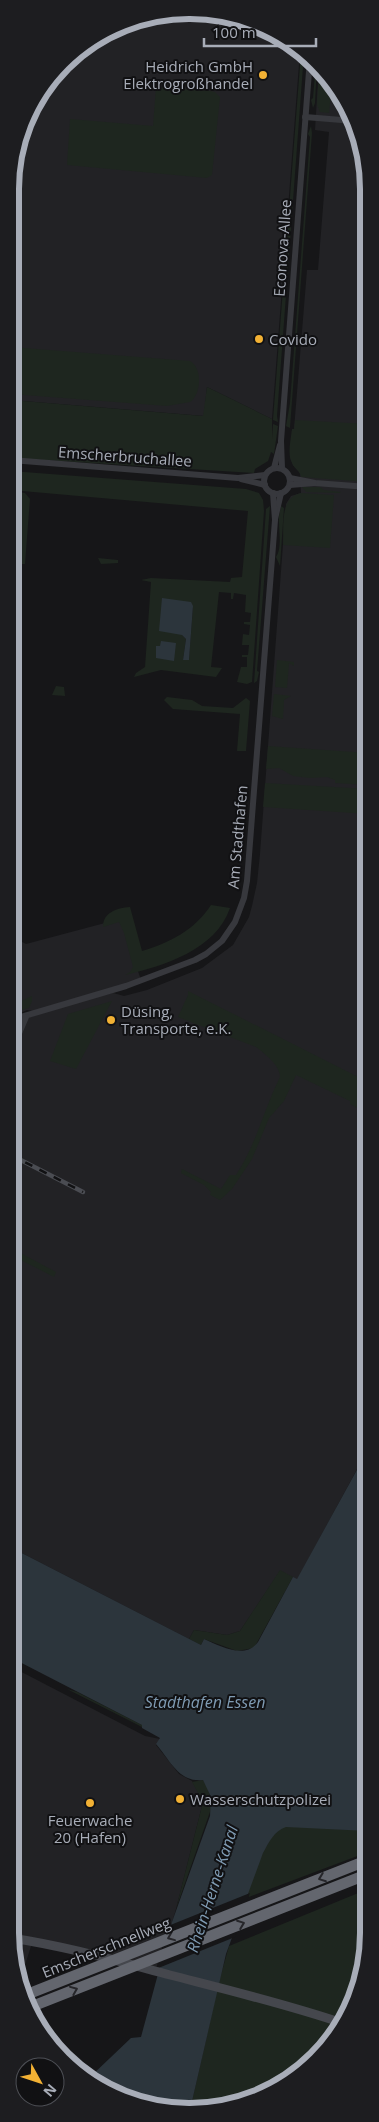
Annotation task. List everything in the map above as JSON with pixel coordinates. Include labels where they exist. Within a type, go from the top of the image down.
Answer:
[{"type":"highway","name":"Emscherschnellweg","points":[[30,1993],[360,1863]]},
{"type":"highway","name":"Emscherschnellweg","points":[[36,2005],[360,1877]]},
{"type":"street","name":"Econova-Allee","points":[[274,468],[280,441],[309,68]]},
{"type":"street","points":[[305,117],[345,120]]},
{"type":"street","name":"Econova-Allee","points":[[280,441],[282,468]]},
{"type":"street","name":"Emscherbruchallee","points":[[19,461],[238,478],[265,485]]},
{"type":"street","points":[[274,468],[282,468],[288,473],[290,482],[281,493],[273,493],[265,485],[265,475],[274,468]]},
{"type":"street","name":"Emscherbruchallee","points":[[238,478],[265,475]]},
{"type":"street","points":[[290,482],[360,486]]},
{"type":"street","name":"Am Stadthafen","points":[[273,493],[275,520]]},
{"type":"street","name":"Am Stadthafen","points":[[19,1018],[126,986],[195,960],[214,948],[235,922],[244,898],[248,873],[275,520],[281,493]]},
{"type":"street","points":[[19,1033],[26,1017]]},
{"type":"street","points":[[19,1939],[63,1947],[142,1967],[230,1990],[335,2021]]},
{"type":"shaded area","points":[[201,19],[234,25],[265,36],[299,60],[272,419],[207,387],[204,416],[19,401],[19,178],[25,145],[32,124],[36,114],[54,86],[77,61],[104,42],[124,32],[167,20]]},
{"type":"shaded area","points":[[300,60],[303,63],[278,422],[273,420]]},
{"type":"shaded area","points":[[315,75],[315,103],[313,108],[311,100],[313,98]]},
{"type":"shaded area","points":[[318,78],[343,114],[354,145],[360,178],[360,1464],[297,1580],[280,1571],[240,1631],[227,1635],[194,1630],[189,1639],[19,1552],[19,1020],[87,999],[113,993],[124,996],[147,990],[202,968],[233,945],[249,917],[257,883],[260,854],[286,504],[291,496],[301,493],[300,473],[293,465],[290,457],[292,429],[294,429],[307,270],[318,270],[329,132],[315,130]]},
{"type":"shaded area","points":[[318,78],[331,95],[329,113],[320,112],[317,105]]},
{"type":"shaded area","points":[[156,87],[210,91],[215,92],[220,97],[212,175],[207,178],[67,165],[70,119],[153,126]]},
{"type":"shaded area","points":[[311,126],[290,428],[286,426],[290,403],[310,137],[308,134]]},
{"type":"shaded area","points":[[19,348],[190,361],[194,364],[199,375],[198,388],[194,399],[190,402],[167,406],[19,395]]},
{"type":"shaded area","points":[[207,387],[272,419],[272,439],[273,424],[278,426],[274,454],[271,452],[268,461],[255,469],[254,473],[19,458],[19,401],[203,416]]},
{"type":"shaded area","points":[[295,420],[360,424],[360,481],[301,477],[293,465],[290,455],[292,429],[294,429]]},
{"type":"shaded area","points":[[19,472],[246,489],[259,493],[263,500],[264,511],[252,682],[247,684],[237,682],[241,667],[247,667],[247,657],[242,657],[242,655],[248,655],[249,645],[242,645],[243,634],[249,635],[250,625],[244,624],[244,622],[250,622],[251,613],[245,612],[246,595],[234,593],[233,599],[231,599],[231,593],[219,592],[211,667],[222,668],[216,677],[161,670],[134,677],[136,673],[145,667],[151,582],[141,580],[151,578],[230,582],[231,578],[242,577],[248,511],[19,491]],"holes":[[[193,606],[189,659],[183,660],[186,639],[182,635]]]},
{"type":"shaded area","points":[[302,487],[320,487],[324,490],[341,492],[306,492]]},
{"type":"shaded area","points":[[19,492],[25,493],[30,499],[25,564],[19,564],[21,501],[19,501]]},
{"type":"shaded area","points":[[301,493],[334,495],[330,548],[283,545],[283,522],[286,507],[289,500]]},
{"type":"shaded area","points":[[270,506],[257,671],[259,672],[257,681],[254,683],[266,509]]},
{"type":"shaded area","points":[[281,506],[284,508],[280,566],[276,557],[280,545],[279,519]]},
{"type":"shaded area","points":[[98,558],[118,560],[118,563],[101,564]]},
{"type":"shaded area","points":[[277,660],[294,662],[294,666],[289,663],[287,688],[275,687]]},
{"type":"shaded area","points":[[56,686],[64,687],[65,696],[52,695]]},
{"type":"shaded area","points":[[274,694],[291,696],[284,700],[283,719],[272,716]]},
{"type":"shaded area","points":[[167,697],[192,700],[202,706],[233,708],[246,698],[250,701],[246,751],[237,751],[240,714],[173,709],[164,700]]},
{"type":"shaded area","points":[[268,746],[360,752],[360,785],[335,783],[335,780],[327,777],[293,776],[279,768],[266,769]]},
{"type":"shaded area","points":[[265,783],[360,789],[360,813],[263,807]]},
{"type":"shaded area","points":[[211,905],[230,908],[223,923],[201,945],[171,961],[125,975],[133,967],[124,933],[119,922],[103,927],[105,918],[111,912],[130,907],[142,951],[162,944],[181,934],[197,922]]},
{"type":"shaded area","points":[[120,919],[141,980],[19,1014],[19,940],[26,944]]},
{"type":"shaded area","points":[[188,991],[360,1078],[360,1110],[350,1104],[350,1101],[296,1075],[284,1101],[269,1118],[252,1159],[232,1189],[220,1200],[210,1195],[211,1192],[204,1185],[181,1173],[182,1169],[221,1189],[230,1175],[236,1175],[249,1152],[280,1077],[275,1064],[256,1047],[178,1017]]},
{"type":"shaded area","points":[[32,996],[29,1008],[19,1011],[19,1002]]},
{"type":"shaded area","points":[[112,1001],[76,1069],[50,1061],[68,1014]]},
{"type":"shaded area","points":[[19,1252],[56,1272],[54,1277],[19,1259]]},
{"type":"shaded area","points":[[280,1570],[293,1577],[254,1648],[237,1651],[204,1639],[201,1645],[189,1639],[194,1630],[227,1635],[240,1631]]},
{"type":"shaded area","points":[[19,1671],[145,1736],[160,1739],[156,1745],[179,1774],[192,1781],[203,1802],[176,1909],[158,1969],[32,1943],[25,1965],[22,1966],[19,1932]]},
{"type":"shaded area","points":[[67,1689],[77,1692],[142,1725],[142,1727]]},
{"type":"shaded area","points":[[203,1780],[208,1788],[212,1806],[176,1909],[203,1802],[192,1782]]},
{"type":"shaded area","points":[[288,1826],[360,1830],[360,1855],[246,1898],[260,1860],[270,1840],[282,1828]]},
{"type":"shaded area","points":[[360,1892],[360,1944],[354,1977],[343,2008],[318,2045],[302,2061],[265,2086],[234,2097],[212,2102],[192,2103],[219,1982],[229,1946]]},
{"type":"water","points":[[162,598],[191,602],[193,606],[189,660],[183,660],[186,639],[182,635],[159,631]]},
{"type":"water","points":[[161,641],[176,643],[174,661],[156,658],[156,646],[160,646]]},
{"type":"water","points":[[360,1464],[360,1831],[286,1827],[275,1834],[263,1853],[226,1954],[192,2103],[156,2100],[135,2094],[114,2086],[94,2073],[131,2038],[141,2037],[172,1922],[210,1816],[211,1797],[203,1780],[195,1780],[181,1774],[156,1744],[160,1738],[142,1728],[142,1725],[19,1662],[19,1552],[201,1645],[204,1639],[239,1651],[253,1647],[258,1642],[293,1577],[297,1579]]},
{"type":"pier","points":[[250,1893],[235,1937],[156,1969],[168,1926]]},
{"type":"railway","points":[[19,1159],[83,1192]]},
{"type":"place","name":"Heidrich GmbH Elektrogroßhandel","points":[[263,75]]},
{"type":"place","name":"Covido","points":[[259,339]]},
{"type":"place","name":"Düsing, Transporte, e.K.","points":[[111,1020]]},
{"type":"place","name":"Wasserschutzpolizei","points":[[180,1799]]},
{"type":"place","name":"Feuerwache 20 (Hafen)","points":[[90,1803]]},
{"type":"water label","name":"Stadthafen Essen","points":[[205,1702]]},
{"type":"water label","name":"Rhein-Herne-Kanal","points":[[212,1889]]}]
